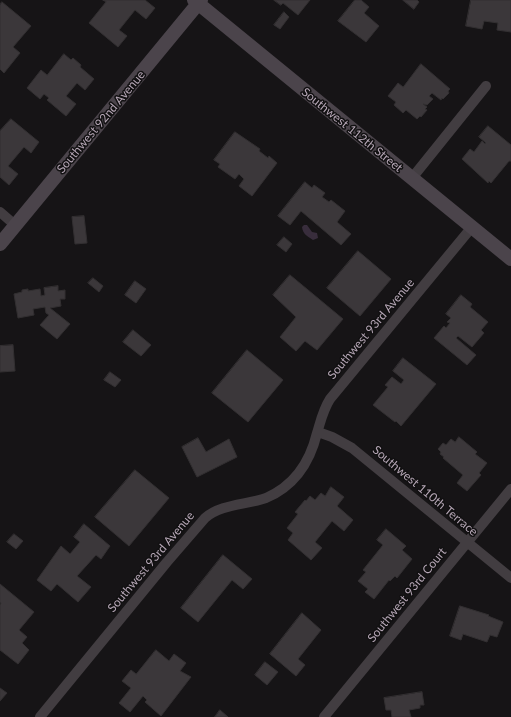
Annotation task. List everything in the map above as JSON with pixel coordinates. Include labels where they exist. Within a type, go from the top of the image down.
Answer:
[{"type":"main road","name":"Southwest 112th Street","points":[[198,1],[511,259]]},
{"type":"main road","name":"Southwest 92nd Avenue","points":[[0,244],[198,1]]},
{"type":"street","points":[[412,178],[486,86]]},
{"type":"street","points":[[0,212],[15,225]]},
{"type":"street","name":"Southwest 93rd Avenue","points":[[40,717],[205,518],[211,513],[265,498],[291,482],[300,472],[310,456],[318,432],[321,416],[330,399],[472,227]]},
{"type":"street","name":"Southwest 110th Terrace","points":[[318,432],[332,437],[352,448],[511,578]]},
{"type":"street","name":"Southwest 93rd Court","points":[[324,717],[511,489]]},
{"type":"shaded area","points":[[307,225],[312,232],[317,233],[318,238],[313,240],[306,235],[302,227]]},
{"type":"building","points":[[103,0],[145,0],[155,8],[146,19],[135,10],[119,30],[127,36],[118,47],[89,23],[106,2]]},
{"type":"building","points":[[274,0],[310,0],[298,15],[283,3],[281,5]]},
{"type":"building","points":[[355,0],[361,0],[369,7],[364,13],[379,26],[366,42],[338,21]]},
{"type":"building","points":[[403,0],[417,0],[419,2],[414,9]]},
{"type":"building","points":[[471,0],[511,0],[511,32],[497,30],[498,23],[484,21],[482,29],[466,26]]},
{"type":"building","points":[[2,2],[31,26],[13,47],[20,53],[4,73],[0,69],[0,5]]},
{"type":"building","points":[[284,12],[289,17],[280,29],[274,25]]},
{"type":"building","points":[[64,54],[71,60],[73,58],[81,65],[80,67],[94,79],[85,90],[77,83],[66,96],[76,104],[66,116],[47,100],[49,98],[44,94],[40,99],[27,88],[41,70],[47,75]]},
{"type":"building","points":[[421,64],[450,89],[448,91],[449,93],[441,100],[432,93],[429,96],[433,99],[427,105],[423,104],[427,107],[425,109],[427,110],[417,119],[406,110],[403,113],[394,105],[396,102],[388,96],[398,83],[403,87]]},
{"type":"building","points":[[11,119],[39,142],[31,153],[24,147],[8,166],[18,174],[9,185],[0,177],[0,131]]},
{"type":"building","points":[[488,126],[511,145],[511,161],[509,161],[491,183],[489,181],[488,183],[462,159],[470,149],[474,152],[482,141],[485,144],[486,143],[479,137]]},
{"type":"building","points":[[235,132],[260,149],[259,151],[268,158],[269,156],[277,163],[252,196],[239,186],[244,179],[239,174],[235,179],[218,167],[220,164],[214,160]]},
{"type":"building","points":[[305,182],[312,188],[314,185],[325,193],[322,197],[329,202],[331,200],[345,211],[337,222],[351,234],[341,245],[301,211],[290,225],[278,216]]},
{"type":"building","points":[[84,216],[87,243],[75,244],[72,217]]},
{"type":"building","points":[[284,237],[292,244],[286,252],[277,245]]},
{"type":"building","points":[[358,251],[391,279],[360,316],[327,288]]},
{"type":"building","points":[[290,275],[343,319],[317,350],[305,341],[296,351],[280,337],[296,317],[273,295]]},
{"type":"building","points":[[93,278],[103,286],[99,292],[88,283]]},
{"type":"building","points":[[135,281],[146,289],[136,303],[125,295]]},
{"type":"building","points":[[58,286],[58,291],[65,290],[65,299],[60,299],[61,306],[50,308],[70,324],[57,339],[40,325],[49,315],[46,313],[45,307],[33,309],[34,315],[18,318],[14,294],[22,292],[22,290],[28,289],[28,291],[40,289],[41,296],[45,295],[44,288]]},
{"type":"building","points":[[461,295],[472,304],[470,307],[488,322],[481,330],[484,333],[472,347],[458,336],[456,338],[476,355],[467,365],[434,338],[444,326],[446,328],[450,323],[447,322],[451,318],[446,314]]},
{"type":"building","points":[[133,330],[151,345],[141,356],[123,342]]},
{"type":"building","points":[[13,345],[15,371],[0,372],[0,346]]},
{"type":"building","points":[[247,350],[283,380],[248,422],[212,393]]},
{"type":"building","points":[[403,358],[436,384],[401,426],[373,405],[388,387],[385,385],[392,377],[401,384],[404,380],[393,371]]},
{"type":"building","points":[[110,372],[121,380],[115,387],[104,380]]},
{"type":"building","points":[[459,437],[477,452],[475,454],[487,463],[479,473],[481,475],[467,491],[457,483],[463,475],[443,458],[444,457],[440,454],[441,452],[438,449],[443,443],[446,445],[451,439],[455,442]]},
{"type":"building","points":[[198,438],[206,452],[229,439],[237,457],[197,477],[182,447]]},
{"type":"building","points":[[135,470],[169,498],[129,546],[95,517]]},
{"type":"building","points":[[331,487],[344,497],[337,506],[353,520],[344,531],[332,521],[315,542],[322,548],[311,560],[288,540],[293,533],[287,528],[298,514],[295,512],[305,500],[306,501],[310,496],[315,500],[321,493],[325,496]]},
{"type":"building","points":[[84,524],[110,546],[101,559],[96,555],[77,576],[91,587],[78,602],[57,584],[51,591],[37,580],[61,546],[70,554],[80,542],[74,537]]},
{"type":"building","points":[[386,529],[406,546],[402,550],[412,559],[397,578],[395,576],[390,581],[389,580],[374,599],[365,592],[368,589],[358,581],[366,572],[363,570],[383,545],[377,540]]},
{"type":"building","points":[[14,534],[23,541],[16,549],[7,542]]},
{"type":"building","points":[[223,555],[252,579],[243,589],[232,580],[198,622],[181,608]]},
{"type":"building","points":[[0,584],[34,612],[19,630],[27,637],[22,643],[29,650],[18,664],[0,650]]},
{"type":"building","points":[[460,606],[489,615],[488,616],[503,622],[497,637],[490,635],[487,642],[463,634],[461,640],[450,636]]},
{"type":"building","points":[[302,613],[321,630],[298,659],[305,665],[296,676],[270,654]]},
{"type":"building","points":[[156,650],[169,661],[174,654],[186,663],[180,671],[191,677],[161,716],[145,702],[147,700],[143,696],[130,712],[119,703],[131,688],[122,681],[131,670],[136,674]]},
{"type":"building","points":[[265,662],[278,672],[267,685],[255,675]]},
{"type":"building","points":[[0,688],[7,693],[0,701]]},
{"type":"building","points":[[422,692],[424,705],[420,705],[420,708],[409,710],[411,717],[392,717],[391,710],[386,710],[384,698]]},
{"type":"building","points":[[220,710],[228,717],[215,717]]}]
